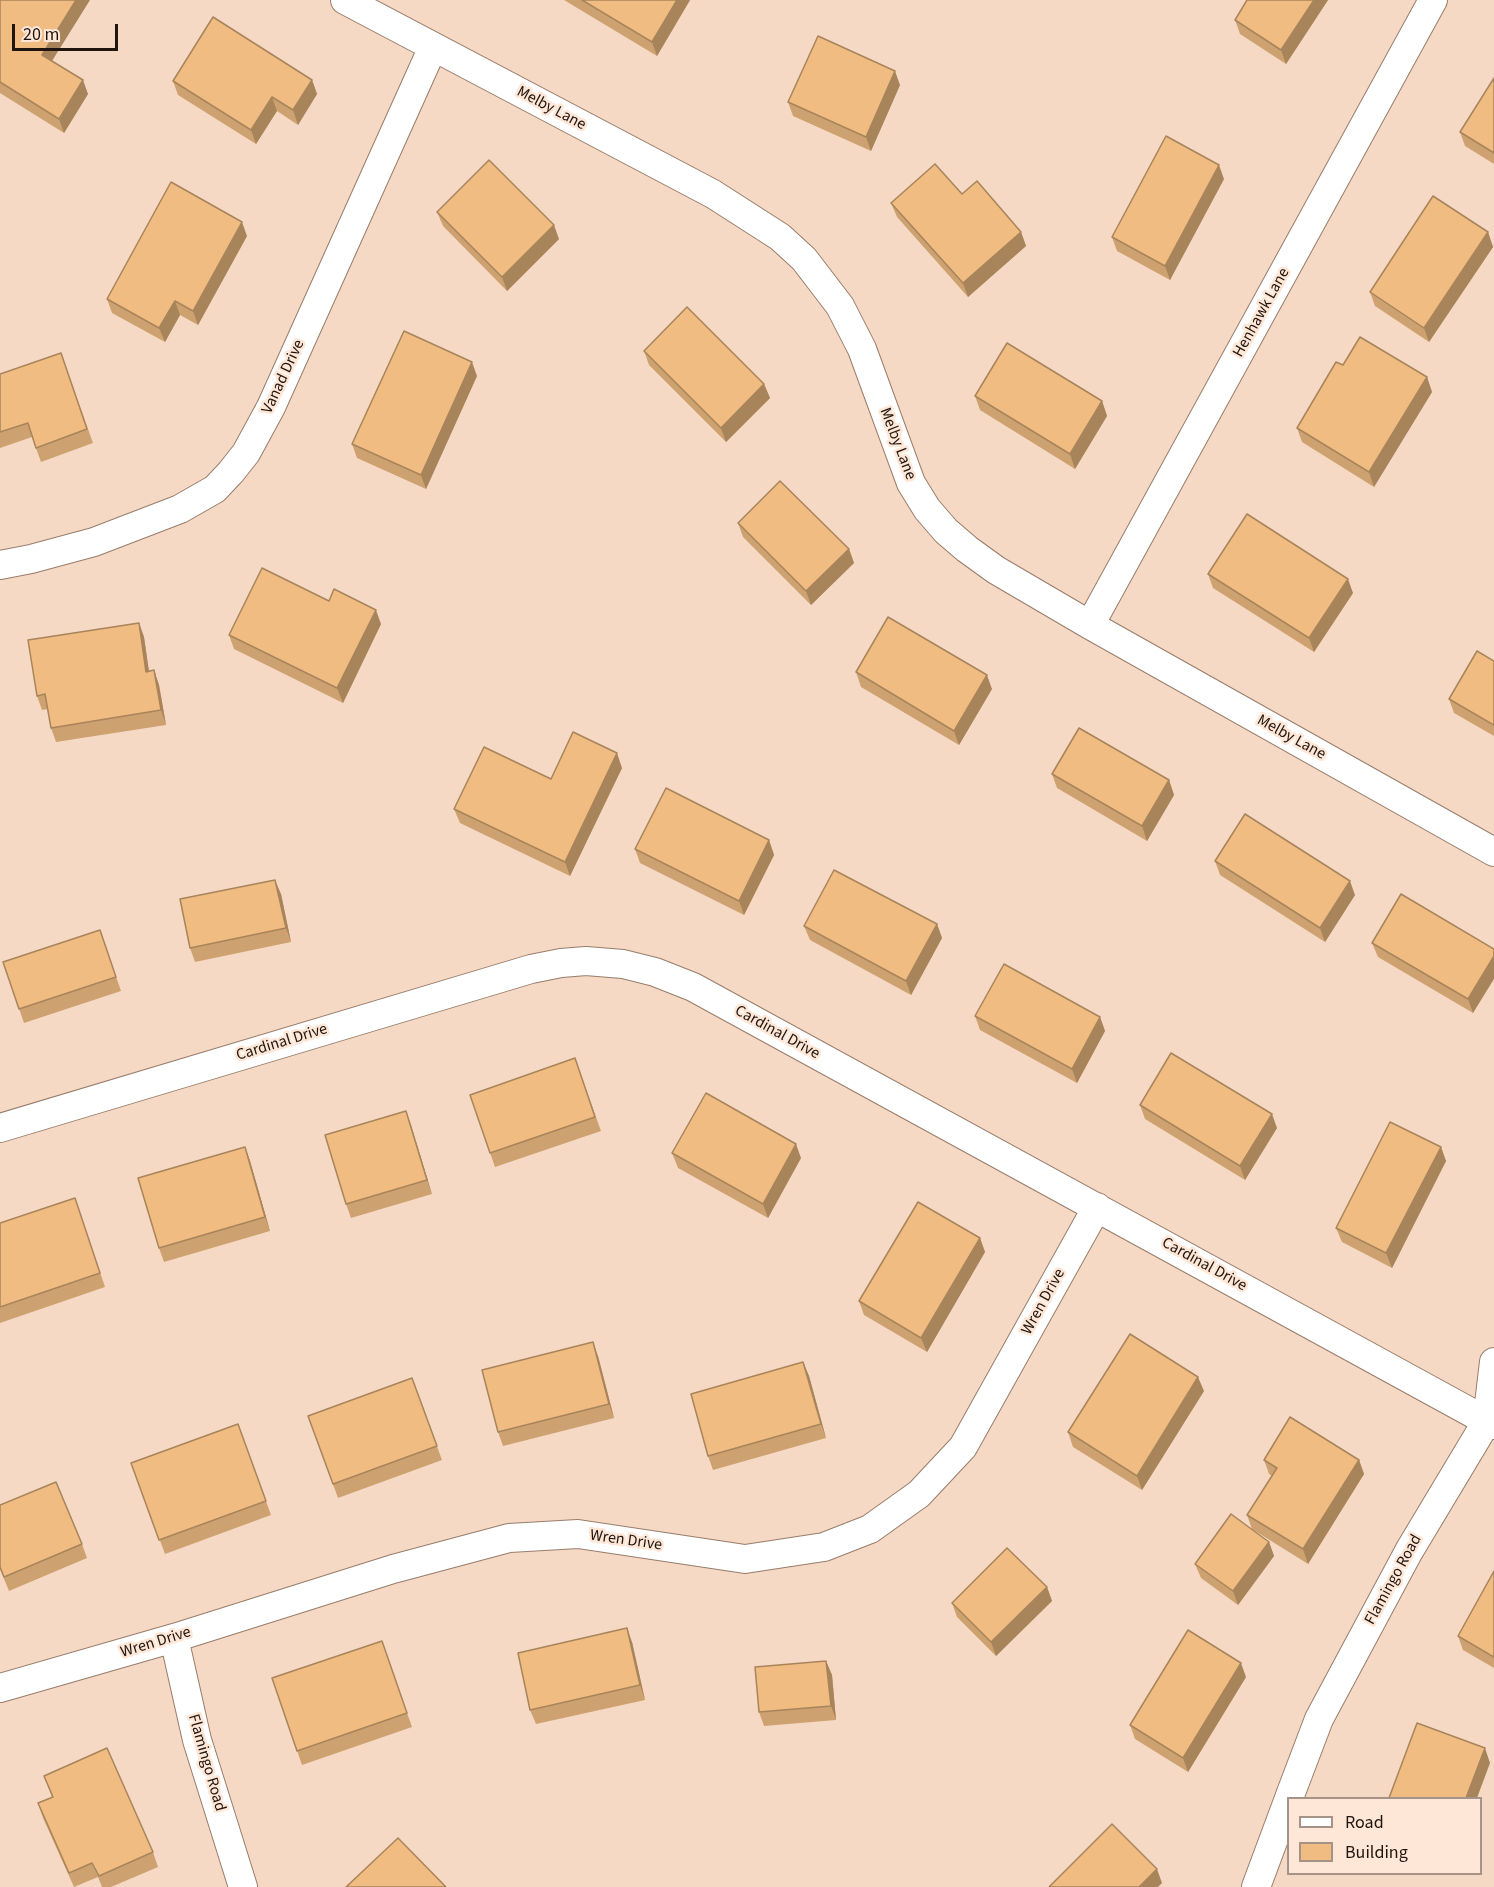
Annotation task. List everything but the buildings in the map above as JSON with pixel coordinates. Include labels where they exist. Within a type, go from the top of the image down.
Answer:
[{"type":"street","name":"Melby Lane","points":[[345,0],[713,194],[780,237],[804,259],[840,306],[862,349],[911,483],[927,509],[946,531],[996,570],[1494,852]]},
{"type":"street","name":"Henhawk Lane","points":[[1090,625],[1433,0]]},
{"type":"street","name":"Vanad Drive","points":[[0,565],[94,542],[180,509],[215,489],[231,471],[246,453],[271,407],[433,47]]},
{"type":"street","name":"Cardinal Drive","points":[[0,1128],[531,969],[586,961],[622,964],[655,972],[693,987],[1490,1423]]},
{"type":"street","name":"Wren Drive","points":[[0,1688],[174,1638],[393,1569],[509,1538],[578,1534],[745,1559],[824,1547],[870,1528],[919,1494],[963,1448],[1097,1207]]},
{"type":"street","name":"Flamingo Road","points":[[1290,1797],[1320,1719],[1409,1551],[1490,1423],[1494,1362]]},
{"type":"street","name":"Flamingo Road","points":[[174,1638],[197,1740],[243,1887]]},
{"type":"street","name":"Flamingo Road","points":[[1256,1887],[1287,1805]]}]
